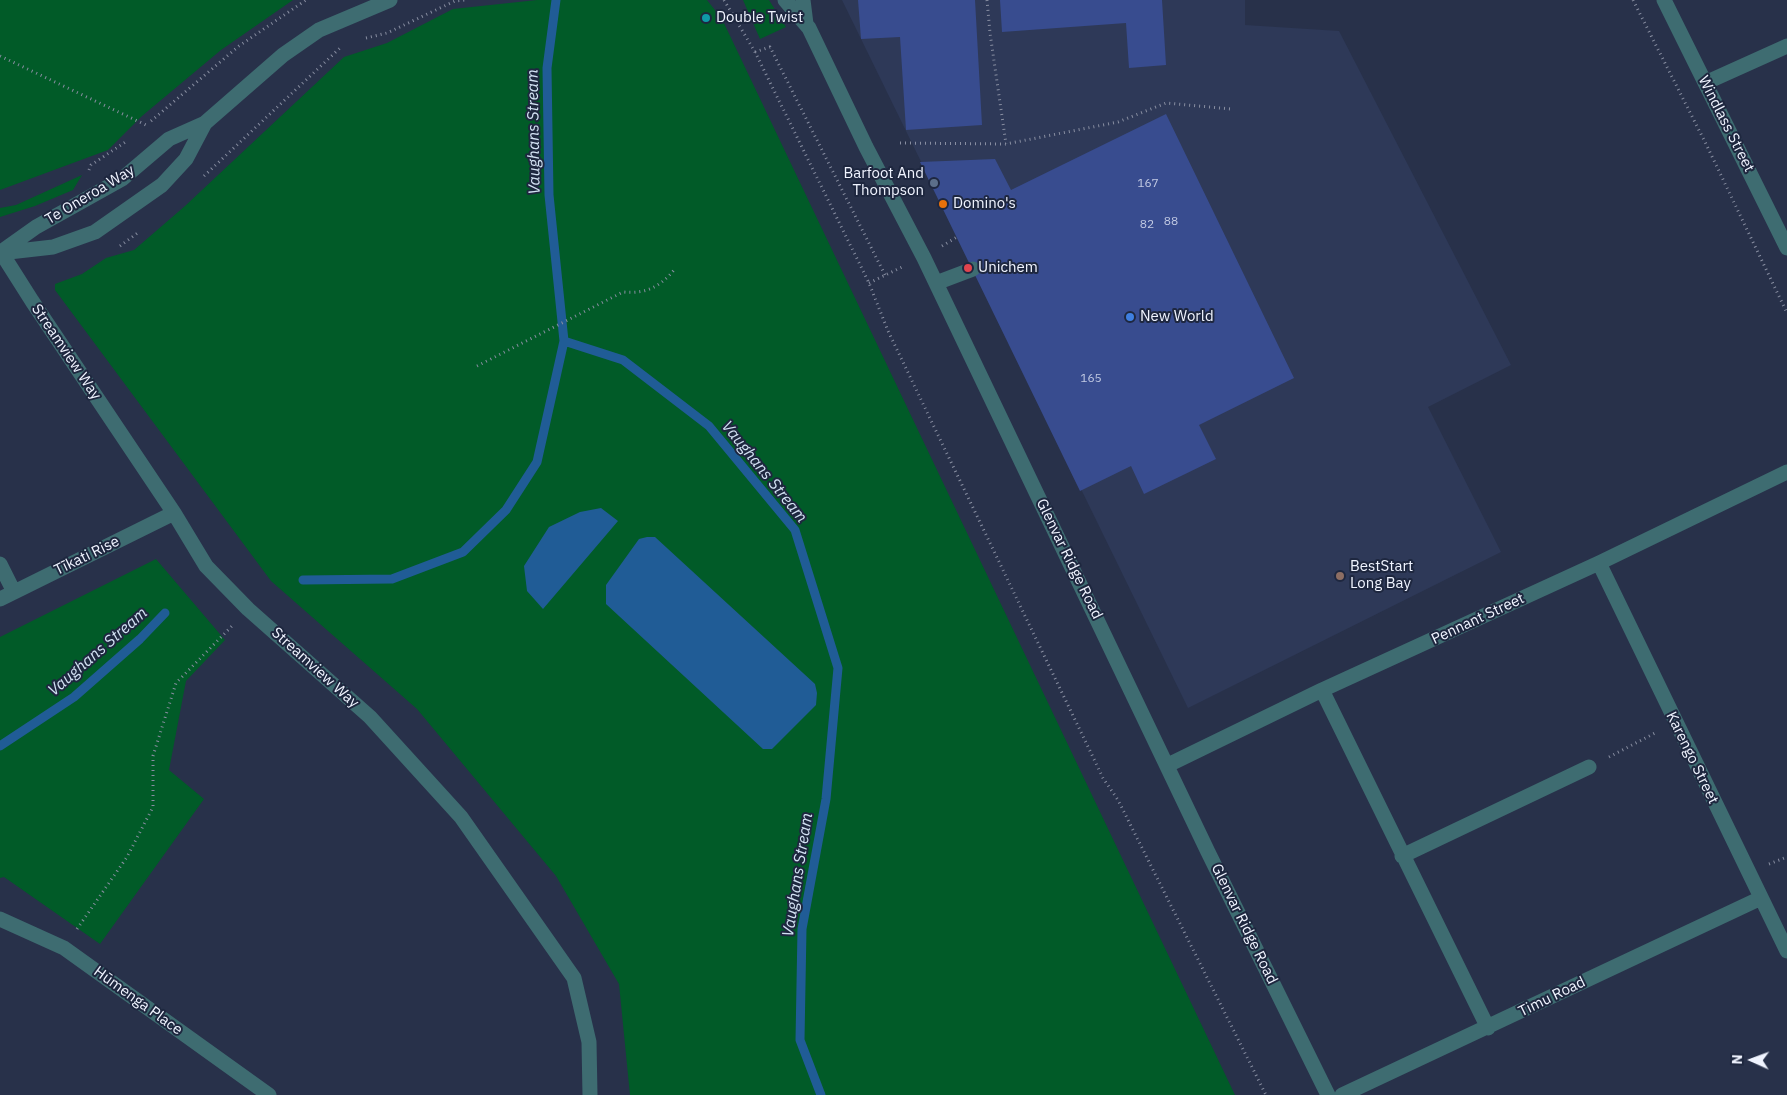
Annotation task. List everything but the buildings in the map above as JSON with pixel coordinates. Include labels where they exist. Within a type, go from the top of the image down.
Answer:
[{"type":"street","name":"Te Oneroa Way","points":[[1,252],[44,222],[122,179],[169,139],[205,123],[283,55],[319,30],[390,0]]},
{"type":"street","name":"Glenvar Ridge Road","points":[[785,0],[806,24],[936,284],[1208,852],[1328,1095]]},
{"type":"street","name":"Glenvar Ridge Road","points":[[803,0],[806,24]]},
{"type":"street","name":"Windlass Street","points":[[1664,0],[1787,248]]},
{"type":"street","points":[[1706,83],[1787,46]]},
{"type":"street","name":"Te Oneroa Way","points":[[1,252],[53,247],[94,232],[162,185],[186,159],[205,123]]},
{"type":"street","name":"Streamview Way","points":[[1,252],[32,302],[174,513],[206,566],[248,609],[370,717],[461,818],[574,978],[589,1042],[590,1095]]},
{"type":"street","points":[[936,284],[973,269]]},
{"type":"street","name":"Pennant Street","points":[[1168,765],[1322,690],[1599,564],[1787,472]]},
{"type":"street","name":"Tīkati Rise","points":[[7,596],[174,513]]},
{"type":"street","points":[[0,564],[7,596]]},
{"type":"street","name":"Karengo Street","points":[[1599,564],[1787,951]]},
{"type":"street","points":[[1322,690],[1488,1028]]},
{"type":"street","points":[[1402,856],[1588,767]]},
{"type":"street","name":"Timu Road","points":[[1342,1095],[1761,898]]},
{"type":"street","name":"Hūmenga Place","points":[[0,919],[64,948],[270,1095]]},
{"type":"path","points":[[139,131],[239,46],[306,0]]},
{"type":"path","points":[[362,38],[387,33],[455,1],[465,0]]},
{"type":"path","points":[[724,0],[755,52],[869,283],[888,331],[1103,778],[1118,800],[1266,1095]]},
{"type":"path","points":[[988,0],[990,33],[1006,144]]},
{"type":"path","points":[[1632,0],[1706,144],[1787,314]]},
{"type":"path","points":[[199,182],[346,42]]},
{"type":"path","points":[[755,52],[770,47],[886,275]]},
{"type":"path","points":[[0,56],[146,125]]},
{"type":"path","points":[[900,143],[1006,144],[1118,122],[1166,103],[1231,109]]},
{"type":"path","points":[[91,166],[132,137]]},
{"type":"path","points":[[120,246],[143,229]]},
{"type":"path","points":[[937,252],[946,242],[957,238]]},
{"type":"path","points":[[869,283],[909,264]]},
{"type":"path","points":[[477,366],[623,292],[641,293],[664,281],[675,269]]},
{"type":"path","points":[[64,948],[127,857],[153,807],[152,756],[176,683],[248,609]]},
{"type":"path","points":[[1588,767],[1675,723]]},
{"type":"shaded area","points":[[842,0],[1245,0],[1245,25],[1339,31],[1511,365],[1428,407],[1501,552],[1188,708]]},
{"type":"green space","points":[[0,0],[293,0],[221,50],[142,116],[108,150],[0,190]]},
{"type":"green space","points":[[537,0],[707,0],[722,19],[1235,1095],[630,1095],[619,984],[556,876],[417,709],[271,581],[55,290],[55,284],[82,274],[106,258],[134,250],[185,206],[344,57],[387,43],[453,9]]},
{"type":"green space","points":[[743,0],[769,0],[786,27],[760,39]]},
{"type":"green space","points":[[82,175],[73,190],[35,206],[0,217],[0,208],[16,205]]},
{"type":"green space","points":[[156,559],[225,640],[186,681],[169,770],[204,799],[100,944],[4,877],[0,878],[0,637]]},
{"type":"water","points":[[601,508],[618,521],[543,609],[527,591],[524,566],[549,527],[580,512]]},
{"type":"water","points":[[655,537],[815,684],[817,693],[816,705],[772,749],[763,749],[606,604],[606,585],[639,539]]},
{"type":"waterway","points":[[303,580],[392,579],[463,552],[506,510],[537,462],[564,341],[549,195],[547,68],[556,0]]},
{"type":"waterway","name":"Vaughans Stream","points":[[564,341],[623,360],[709,426],[795,530],[838,668],[826,799],[802,929],[800,1040],[821,1095]]},
{"type":"waterway","name":"Vaughans Stream","points":[[0,746],[74,697],[140,639],[165,613]]},
{"type":"place","name":"Double Twist","points":[[706,18]]},
{"type":"place","name":"Barfoot And Thompson","points":[[934,183]]},
{"type":"place","name":"Domino's","points":[[943,204]]},
{"type":"place","name":"Unichem","points":[[968,268]]},
{"type":"place","name":"New World","points":[[1130,317]]},
{"type":"place","name":"BestStart Long Bay","points":[[1340,576]]}]
